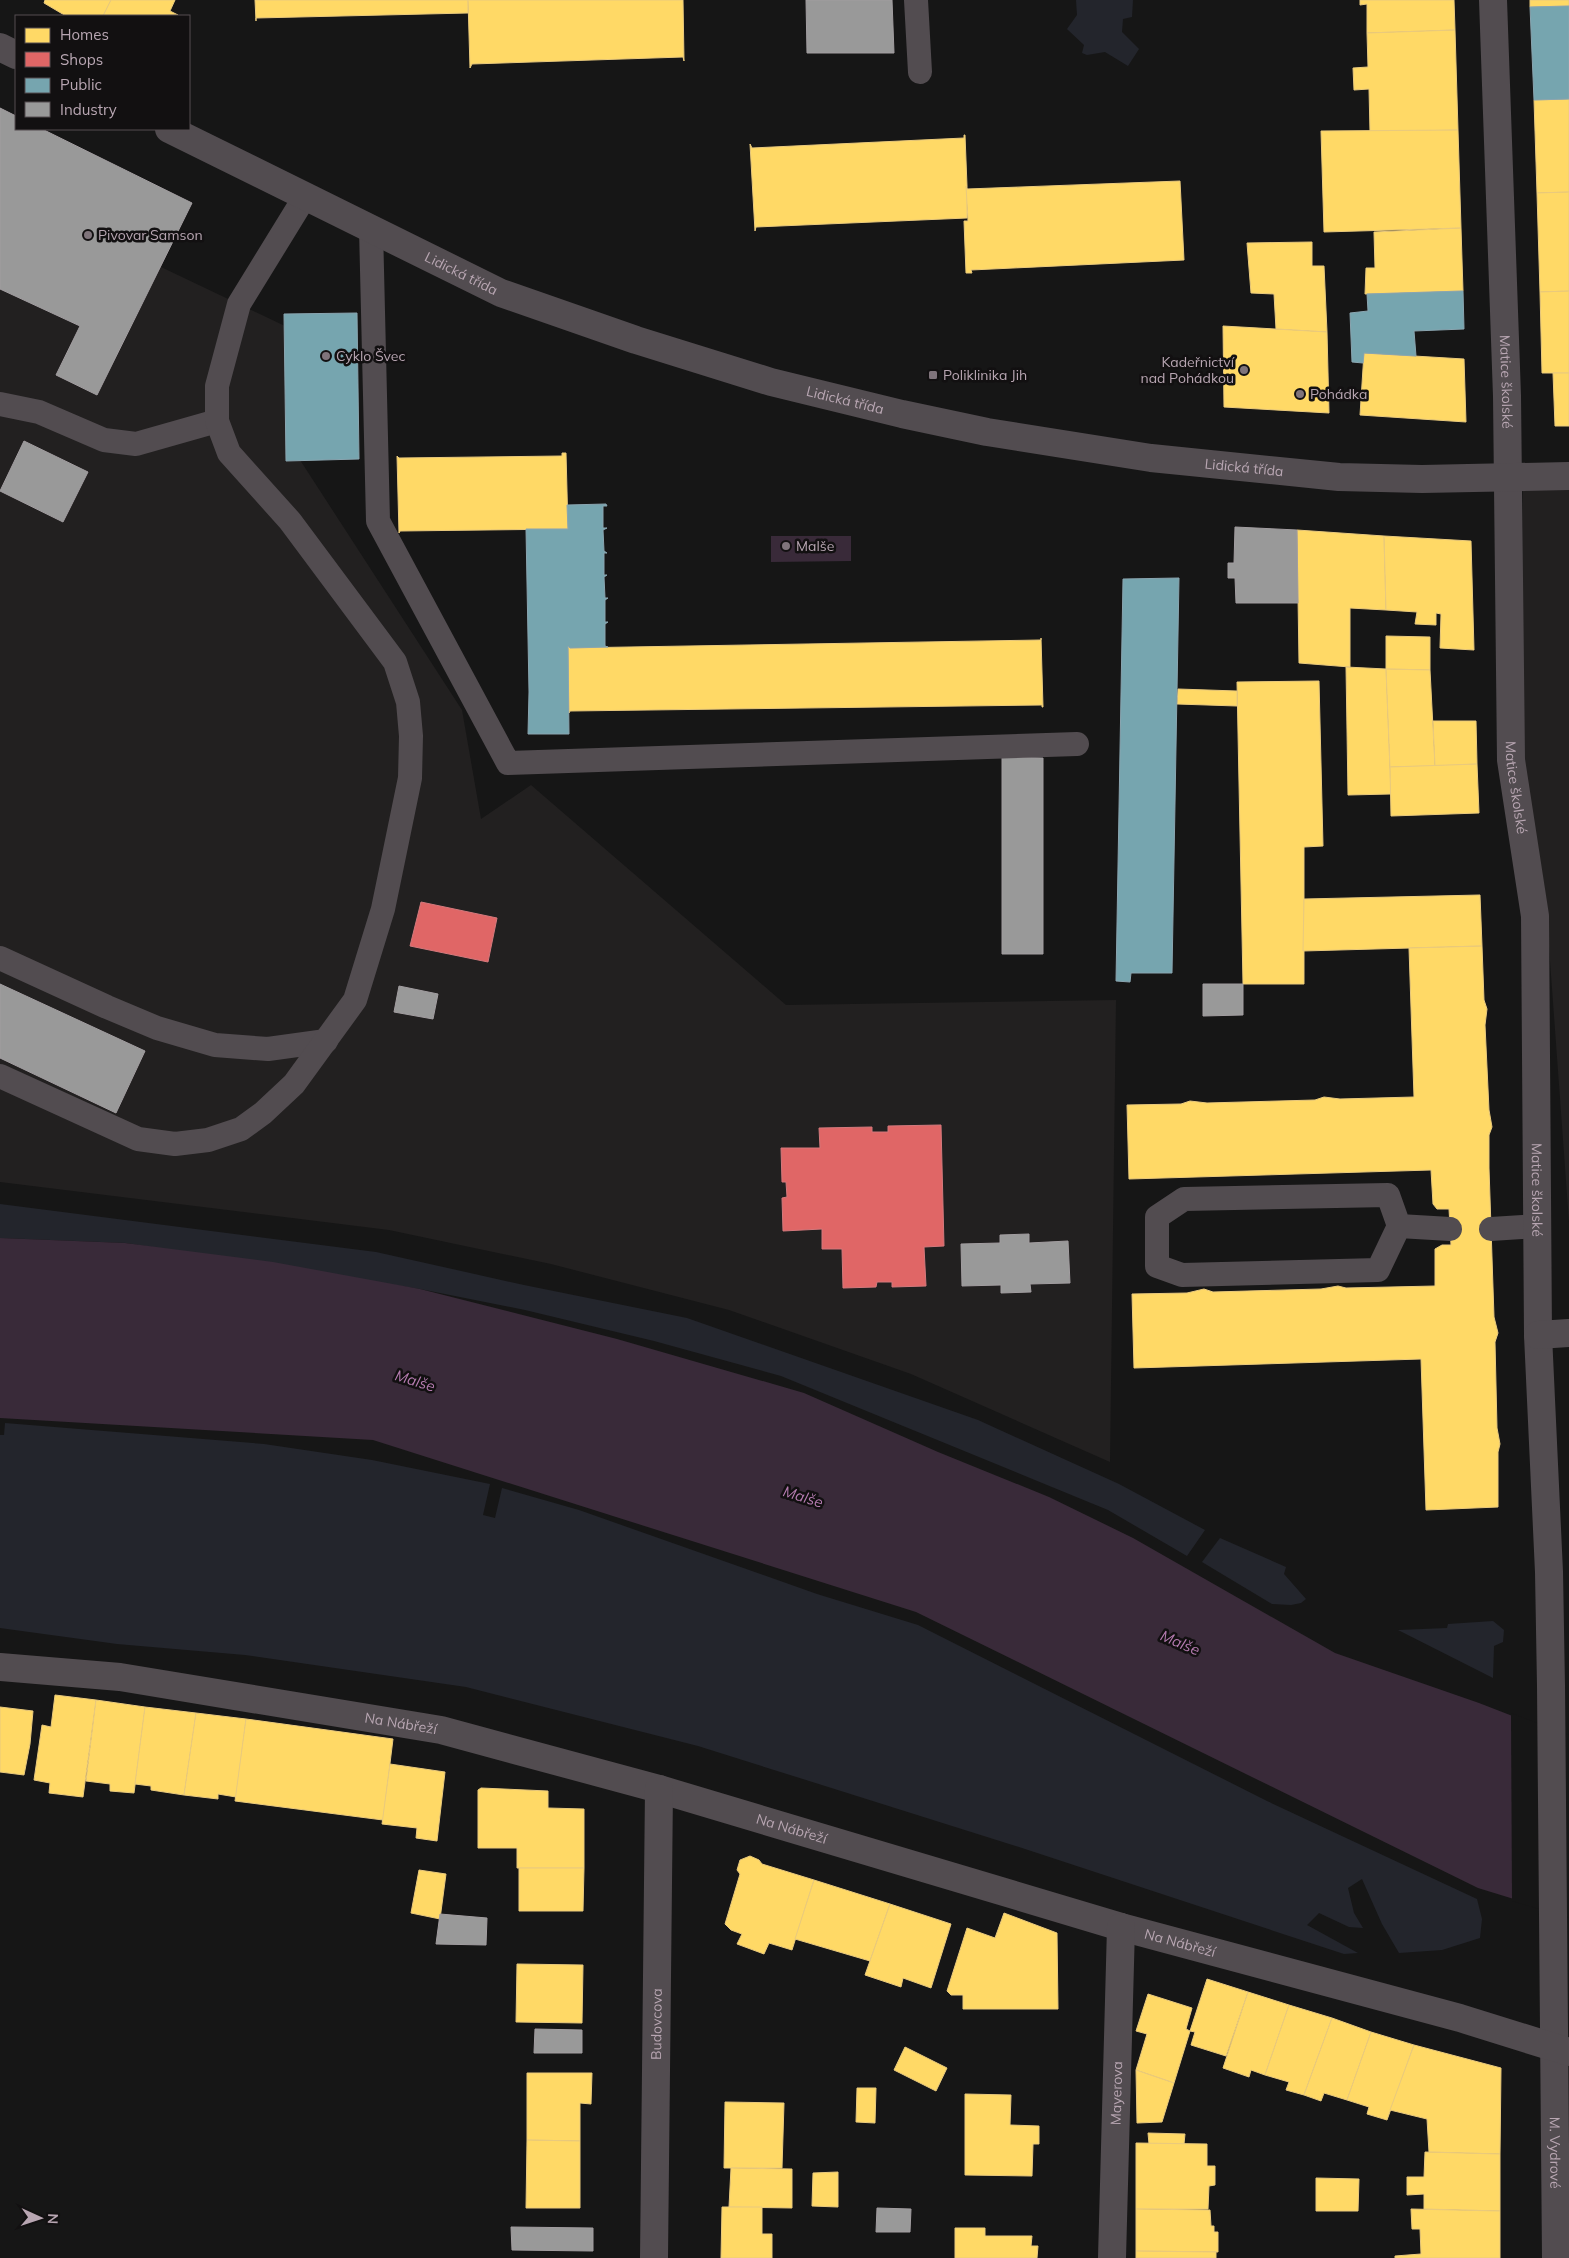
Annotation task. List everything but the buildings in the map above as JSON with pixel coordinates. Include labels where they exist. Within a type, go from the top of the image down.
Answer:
[{"type":"street","name":"Matice školské","points":[[1493,0],[1509,477],[1511,760],[1535,916],[1538,1335],[1549,1572],[1551,1686]]},
{"type":"street","points":[[0,47],[15,54]]},
{"type":"street","name":"Lidická třída","points":[[171,130],[501,293],[636,340],[771,382],[902,414],[987,432],[1151,458],[1339,477],[1422,479],[1569,476]]},
{"type":"street","points":[[1538,1335],[1569,1333]]},
{"type":"street","name":"Na Nábřeží","points":[[0,1667],[120,1677],[441,1730],[659,1789],[1121,1927],[1460,2018],[1561,2050]]},
{"type":"street","name":"M. Vydrové","points":[[1551,1686],[1553,1990],[1561,2050],[1556,2258]]},
{"type":"street","name":"Budovcova","points":[[654,2258],[659,1789]]},
{"type":"street","name":"Mayerova","points":[[1112,2258],[1121,1927]]},
{"type":"lane","points":[[916,0],[920,72]]},
{"type":"lane","points":[[0,1076],[138,1138],[175,1144],[208,1140],[241,1129],[263,1113],[294,1084],[355,1000],[383,909],[410,778],[411,736],[408,702],[395,662],[290,521],[229,453],[217,421],[217,386],[239,304],[306,195]]},
{"type":"lane","points":[[371,228],[378,521],[508,763],[1077,744]]},
{"type":"lane","points":[[0,404],[39,412],[104,440],[136,444],[217,421]]},
{"type":"lane","points":[[0,958],[157,1028],[215,1045],[268,1049],[326,1041]]},
{"type":"lane","points":[[1388,1194],[1399,1226],[1378,1270],[1182,1275],[1157,1266],[1157,1217],[1184,1199],[1388,1194]]},
{"type":"lane","points":[[1399,1226],[1450,1229]]},
{"type":"lane","points":[[1491,1229],[1538,1226]]},
{"type":"shaded area","points":[[1076,0],[1133,0],[1132,17],[1123,19],[1122,32],[1139,49],[1128,66],[1105,52],[1087,55],[1082,53],[1084,45],[1067,29],[1077,15]]},
{"type":"shaded area","points":[[0,108],[15,116],[15,130],[44,130],[192,203],[161,267],[285,326],[300,460],[462,710],[481,819],[531,785],[786,1005],[1116,1000],[1110,1462],[911,1374],[729,1310],[551,1264],[389,1230],[0,1182]]},
{"type":"shaded area","points":[[1523,487],[1569,487],[1569,1222],[1546,906],[1521,760]]},
{"type":"shaded area","points":[[0,1204],[376,1252],[524,1285],[687,1318],[978,1420],[1119,1484],[1205,1530],[1187,1556],[1108,1510],[781,1376],[654,1341],[525,1310],[420,1289],[126,1243],[0,1238]]},
{"type":"shaded area","points":[[5,1423],[264,1444],[372,1460],[490,1484],[483,1515],[495,1518],[502,1488],[579,1510],[817,1594],[918,1625],[1267,1801],[1477,1899],[1482,1919],[1480,1938],[1442,1950],[1399,1953],[1382,1924],[1362,1879],[1348,1888],[1354,1913],[1363,1928],[1349,1927],[1319,1913],[1307,1925],[1358,1953],[1344,1954],[1019,1847],[698,1746],[466,1687],[245,1655],[117,1644],[0,1628],[0,1435],[4,1435]]},
{"type":"shaded area","points":[[1220,1538],[1286,1567],[1284,1574],[1306,1599],[1301,1603],[1291,1605],[1272,1604],[1202,1562]]},
{"type":"shaded area","points":[[1493,1621],[1504,1630],[1503,1642],[1494,1646],[1493,1678],[1398,1630],[1447,1628],[1448,1624]]},
{"type":"water","points":[[771,536],[851,536],[851,561],[771,562]]},
{"type":"water","points":[[0,1238],[125,1243],[273,1262],[420,1289],[617,1339],[804,1393],[938,1452],[1049,1497],[1133,1538],[1335,1653],[1479,1703],[1569,1738],[1569,1916],[1478,1888],[916,1612],[373,1440],[0,1418]]},
{"type":"pier","points":[[1511,1713],[1569,1735],[1569,1918],[1512,1901]]},
{"type":"place","name":"Pivovar Samson","points":[[88,235]]},
{"type":"place","name":"Cyklo Švec","points":[[326,356]]},
{"type":"place","name":"Kadeřnictví nad Pohádkou","points":[[1244,370]]},
{"type":"place","name":"Poliklinika Jih","points":[[933,375]]},
{"type":"place","name":"Pohádka","points":[[1300,394]]},
{"type":"place","name":"Malše","points":[[786,546]]}]
